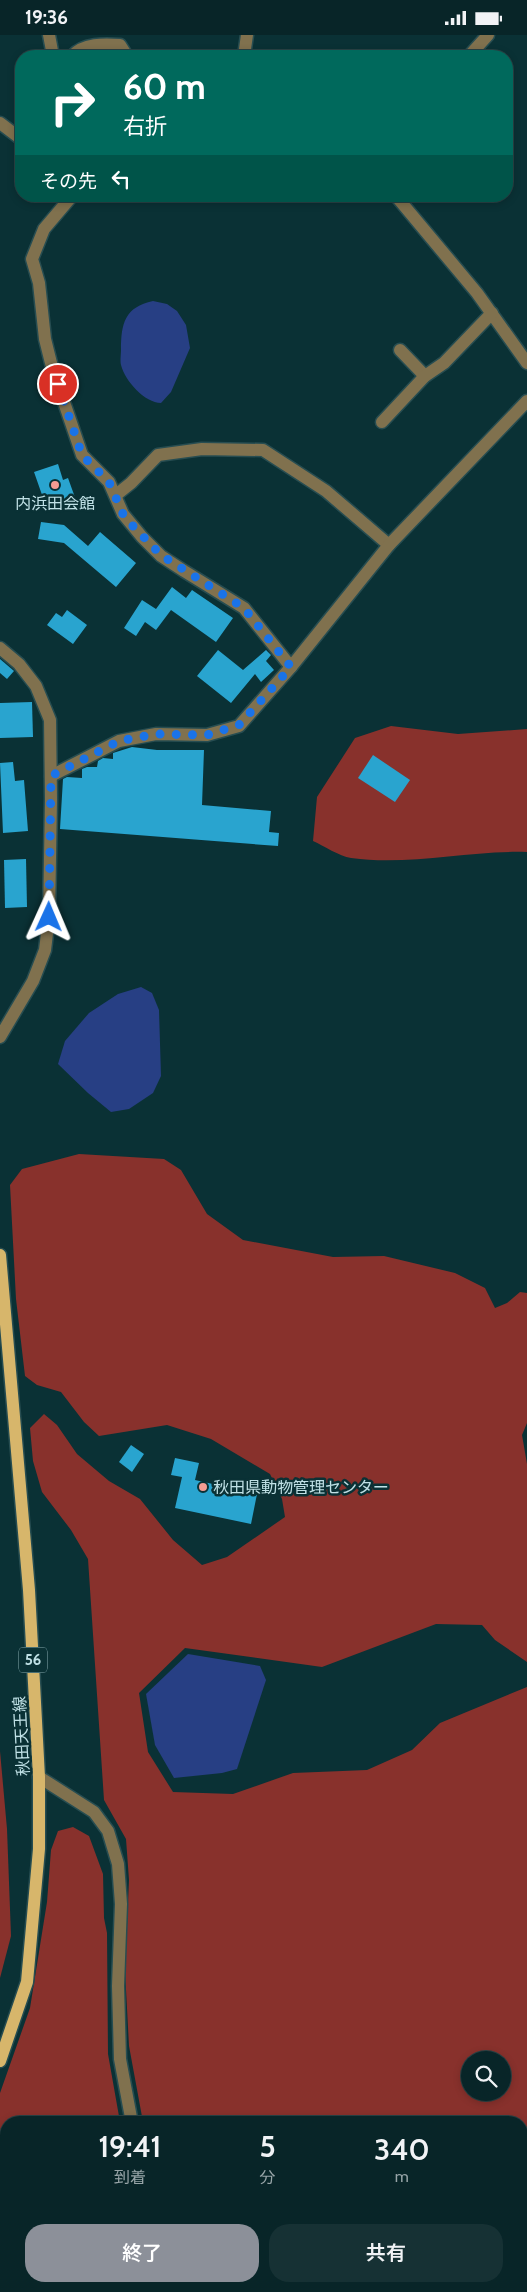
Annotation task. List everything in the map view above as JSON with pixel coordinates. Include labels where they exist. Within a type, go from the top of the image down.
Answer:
[{"type":"main road","name":"秋田天王線","points":[[0,1255],[29,1590],[39,1777],[39,1849],[26,1981],[0,2061]]},
{"type":"street","points":[[50,35],[52,50]]},
{"type":"street","points":[[245,50],[247,35]]},
{"type":"street","points":[[474,50],[488,35]]},
{"type":"street","points":[[83,50],[90,46],[106,44],[120,45],[123,50]]},
{"type":"street","points":[[0,123],[15,134]]},
{"type":"street","points":[[67,202],[44,229],[32,259],[39,283],[45,339],[52,367],[82,455],[109,482],[123,514],[155,549],[184,571],[244,608],[291,667]]},
{"type":"street","points":[[401,202],[477,293],[527,363]]},
{"type":"street","points":[[382,422],[425,375],[444,363],[492,313]]},
{"type":"street","points":[[400,350],[425,375]]},
{"type":"street","points":[[51,776],[119,741],[156,734],[207,735],[239,725],[291,667],[389,545],[527,401]]},
{"type":"street","points":[[116,495],[131,483],[158,455],[202,449],[263,450],[326,491],[389,545]]},
{"type":"street","points":[[0,649],[18,664],[36,686],[50,720],[51,776],[49,917],[45,950],[33,981],[0,1037]]},
{"type":"street","points":[[39,1777],[94,1812],[108,1831],[118,1864],[122,1904],[118,1986],[120,2059],[131,2116]]},
{"type":"shaded area","points":[[391,726],[458,734],[527,729],[527,852],[373,860],[346,857],[313,841],[317,797],[355,738]]},
{"type":"shaded area","points":[[79,1154],[164,1159],[181,1170],[207,1214],[243,1240],[333,1257],[384,1256],[455,1273],[485,1288],[495,1308],[507,1303],[520,1292],[527,1293],[527,1423],[522,1435],[527,1464],[527,1662],[495,1640],[482,1625],[436,1624],[322,1667],[185,1648],[139,1693],[148,1752],[173,1792],[233,1794],[293,1773],[367,1770],[412,1750],[440,1723],[527,1687],[527,2116],[142,2116],[129,2046],[125,1971],[129,1880],[126,1839],[104,1800],[88,1559],[71,1530],[42,1492],[33,1461],[30,1428],[44,1414],[57,1425],[77,1454],[109,1481],[140,1499],[173,1540],[202,1565],[227,1557],[285,1517],[282,1499],[270,1474],[211,1439],[167,1425],[99,1436],[84,1422],[61,1392],[37,1385],[25,1376],[16,1299],[10,1185],[22,1169]]},
{"type":"shaded area","points":[[0,1751],[7,1829],[11,1936],[0,1978]]},
{"type":"shaded area","points":[[73,1827],[89,1836],[103,1874],[104,1918],[107,1933],[108,2054],[119,2116],[0,2116],[0,2093],[30,2008],[47,1902],[51,1850],[58,1831]]},
{"type":"water","points":[[153,301],[167,304],[177,311],[186,325],[190,348],[171,392],[161,403],[149,399],[136,390],[123,371],[121,363],[121,340],[126,318],[136,307]]},
{"type":"water","points":[[141,987],[152,993],[159,1010],[161,1076],[153,1093],[129,1109],[111,1112],[58,1064],[65,1041],[89,1013],[118,994]]},
{"type":"water","points":[[188,1654],[260,1666],[266,1680],[237,1769],[222,1773],[174,1778],[155,1745],[146,1694]]},
{"type":"building","name":"内浜田会館","points":[[58,464],[63,480],[68,478],[77,503],[48,512],[34,472]]},
{"type":"building","points":[[41,522],[64,525],[88,546],[100,532],[136,563],[116,587],[64,543],[38,539]]},
{"type":"building","points":[[172,587],[186,598],[192,590],[233,618],[216,642],[171,610],[156,630],[145,622],[136,636],[124,628],[142,600],[156,609]]},
{"type":"building","points":[[67,610],[87,625],[73,644],[47,625],[56,613],[62,617]]},
{"type":"building","points":[[218,650],[243,670],[266,650],[271,655],[266,661],[274,670],[261,682],[255,674],[231,703],[197,676]]},
{"type":"building","points":[[0,659],[14,671],[7,679],[0,673]]},
{"type":"building","points":[[32,702],[33,737],[0,738],[0,703]]},
{"type":"building","points":[[132,747],[157,750],[204,750],[202,805],[271,811],[269,832],[279,833],[278,846],[60,829],[63,779],[67,777],[82,778],[82,769],[97,767],[98,761],[103,758],[113,759],[113,753]]},
{"type":"building","points":[[373,755],[410,780],[395,802],[358,778]]},
{"type":"building","points":[[13,762],[15,781],[24,780],[28,831],[3,833],[0,763]]},
{"type":"building","points":[[26,859],[27,907],[5,908],[4,860]]},
{"type":"building","points":[[131,1445],[144,1454],[132,1472],[119,1462]]},
{"type":"building","name":"秋田県動物管理センター","points":[[175,1458],[199,1463],[195,1480],[257,1494],[251,1524],[175,1508],[182,1477],[171,1475]]},
{"type":"place","name":"内浜田会館","points":[[55,485]]},
{"type":"place","name":"秋田県動物管理センター","points":[[203,1487]]},
{"type":"route","points":[[49,917],[51,776],[119,741],[156,734],[207,735],[239,725],[291,667],[244,608],[161,555],[132,525],[123,514],[109,482],[82,455],[58,384]]}]
